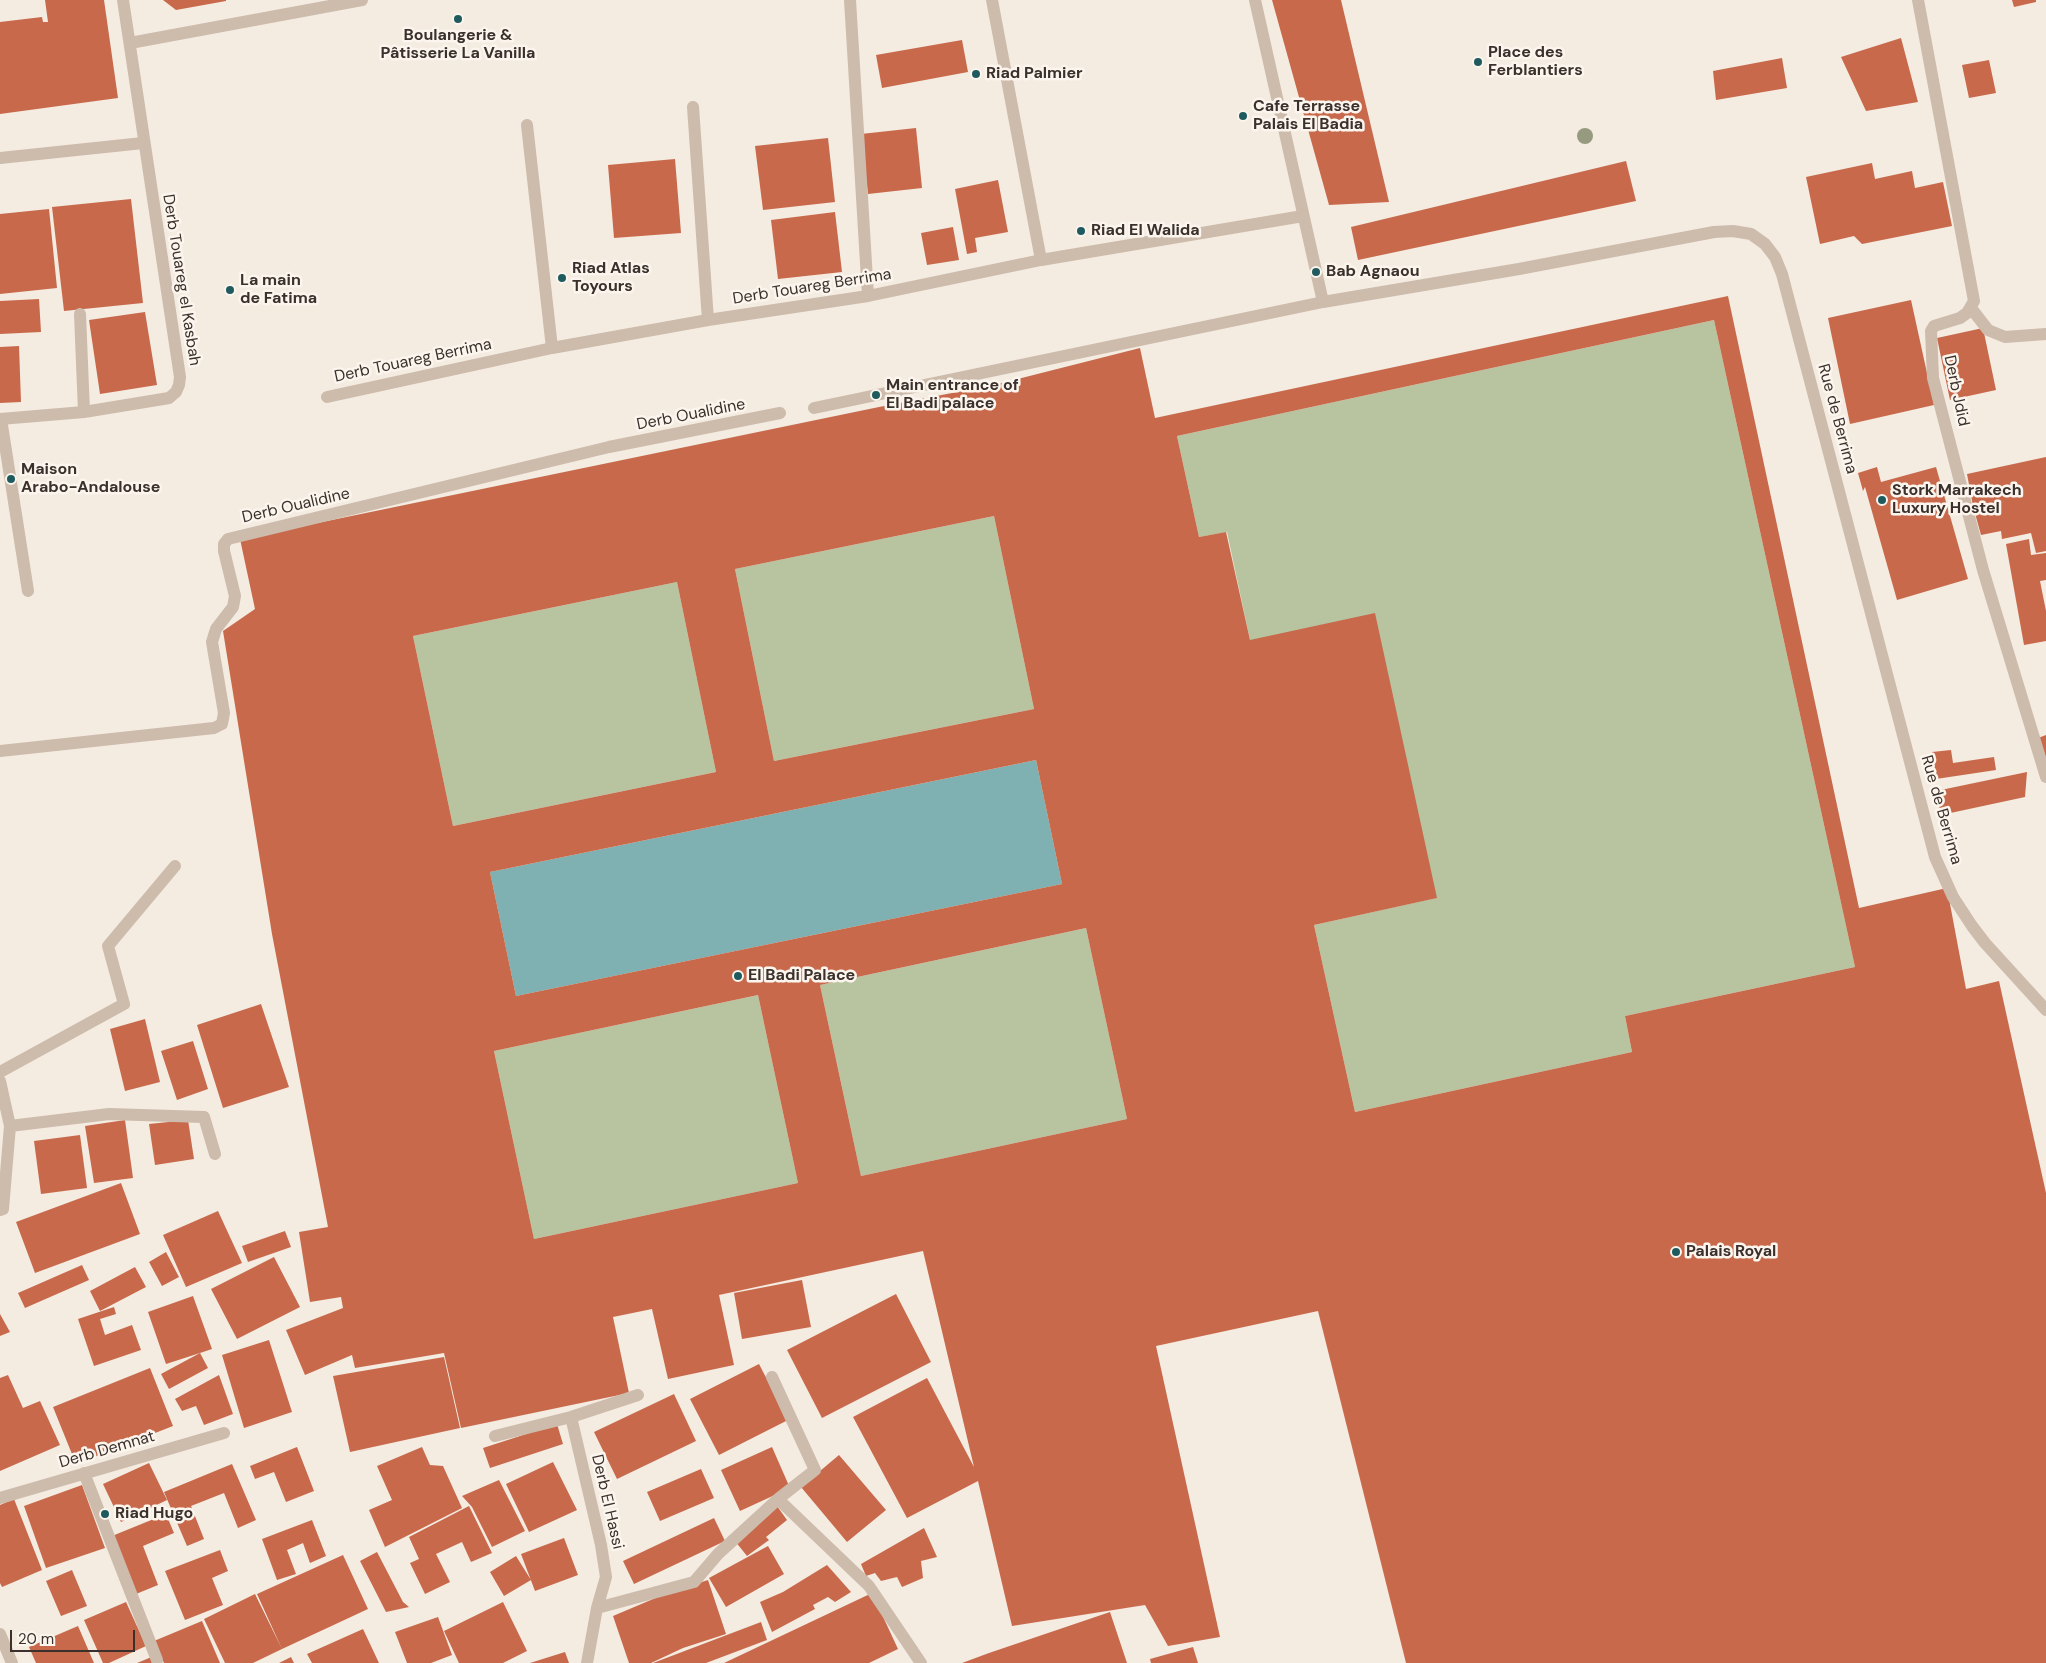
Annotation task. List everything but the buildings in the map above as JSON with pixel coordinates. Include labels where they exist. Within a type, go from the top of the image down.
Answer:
[{"type":"street","name":"Derb Touareg el Kasbah","points":[[0,419],[84,412],[169,398],[176,392],[179,385],[180,377],[143,143],[123,0]]},
{"type":"street","points":[[130,43],[362,0]]},
{"type":"street","points":[[850,0],[868,296]]},
{"type":"street","points":[[992,0],[1041,260]]},
{"type":"street","points":[[1255,0],[1324,302]]},
{"type":"street","points":[[1918,0],[1974,296],[1971,308],[1988,330],[2005,337],[2046,334]]},
{"type":"street","points":[[693,107],[708,320]]},
{"type":"street","points":[[527,124],[552,348]]},
{"type":"street","points":[[0,158],[143,143]]},
{"type":"street","name":"Derb Touareg Berrima","points":[[327,397],[552,348],[708,320],[868,296],[1041,260],[1303,216]]},
{"type":"street","name":"Rue de Berrima","points":[[814,408],[1324,302],[1519,269],[1714,232],[1750,234],[1766,244],[1775,257],[1782,274],[1935,857],[1963,913],[1985,943],[2046,1010]]},
{"type":"street","name":"Derb Jdid","points":[[1971,308],[1960,318],[1934,326],[1931,331],[1933,378],[1983,570],[2046,777]]},
{"type":"street","points":[[80,314],[84,412]]},
{"type":"street","name":"Derb Oualidine","points":[[0,751],[214,728],[222,724],[224,713],[212,642],[216,629],[233,607],[235,596],[224,551],[224,544],[228,539],[609,448],[780,413]]},
{"type":"street","points":[[0,419],[28,591]]},
{"type":"street","points":[[0,1072],[124,1004],[108,946],[175,866]]},
{"type":"street","points":[[0,1081],[10,1126],[3,1209],[0,1210]]},
{"type":"street","points":[[10,1126],[109,1114],[204,1117],[216,1154]]},
{"type":"street","points":[[597,1608],[694,1582],[718,1554],[778,1499],[816,1470],[772,1377]]},
{"type":"street","points":[[495,1436],[571,1417],[638,1395]]},
{"type":"street","name":"Derb El Hassi","points":[[571,1417],[601,1545],[606,1578],[597,1608],[586,1663]]},
{"type":"street","name":"Derb Demnat","points":[[0,1498],[224,1433]]},
{"type":"street","points":[[84,1473],[158,1660]]},
{"type":"street","points":[[778,1499],[870,1586],[922,1663]]},
{"type":"street","points":[[0,1634],[12,1663]]},
{"type":"green space","points":[[1714,320],[1855,967],[1625,1016],[1632,1052],[1355,1112],[1314,925],[1436,898],[1250,640],[1227,532],[1199,537],[1177,436]]},
{"type":"green space","points":[[994,516],[1034,709],[774,761],[735,569]]},
{"type":"green space","points":[[677,582],[716,772],[453,826],[413,636]]},
{"type":"green space","points":[[1086,928],[1127,1119],[861,1176],[820,985]]},
{"type":"green space","points":[[758,995],[798,1183],[534,1239],[494,1051]]},
{"type":"water","points":[[1036,760],[1062,884],[516,996],[490,872]]},
{"type":"place","name":"Boulangerie & Pâtisserie La Vanilla","points":[[458,19]]},
{"type":"place","name":"Place des Ferblantiers","points":[[1478,62]]},
{"type":"place","name":"Riad Palmier","points":[[976,74]]},
{"type":"place","name":"Cafe Terrasse Palais El Badia","points":[[1243,116]]},
{"type":"place","name":"Riad El Walida","points":[[1081,231]]},
{"type":"place","name":"Bab Agnaou","points":[[1316,272]]},
{"type":"place","name":"Riad Atlas Toyours","points":[[562,278]]},
{"type":"place","name":"La main de Fatima","points":[[230,290]]},
{"type":"place","name":"Main entrance of El Badi palace","points":[[876,395]]},
{"type":"place","name":"Maison Arabo-Andalouse","points":[[11,479]]},
{"type":"place","name":"Stork Marrakech Luxury Hostel","points":[[1882,500]]},
{"type":"place","name":"El Badi Palace","points":[[738,976]]},
{"type":"place","name":"Palais Royal","points":[[1676,1252]]},
{"type":"place","name":"Riad Hugo","points":[[105,1514]]}]
